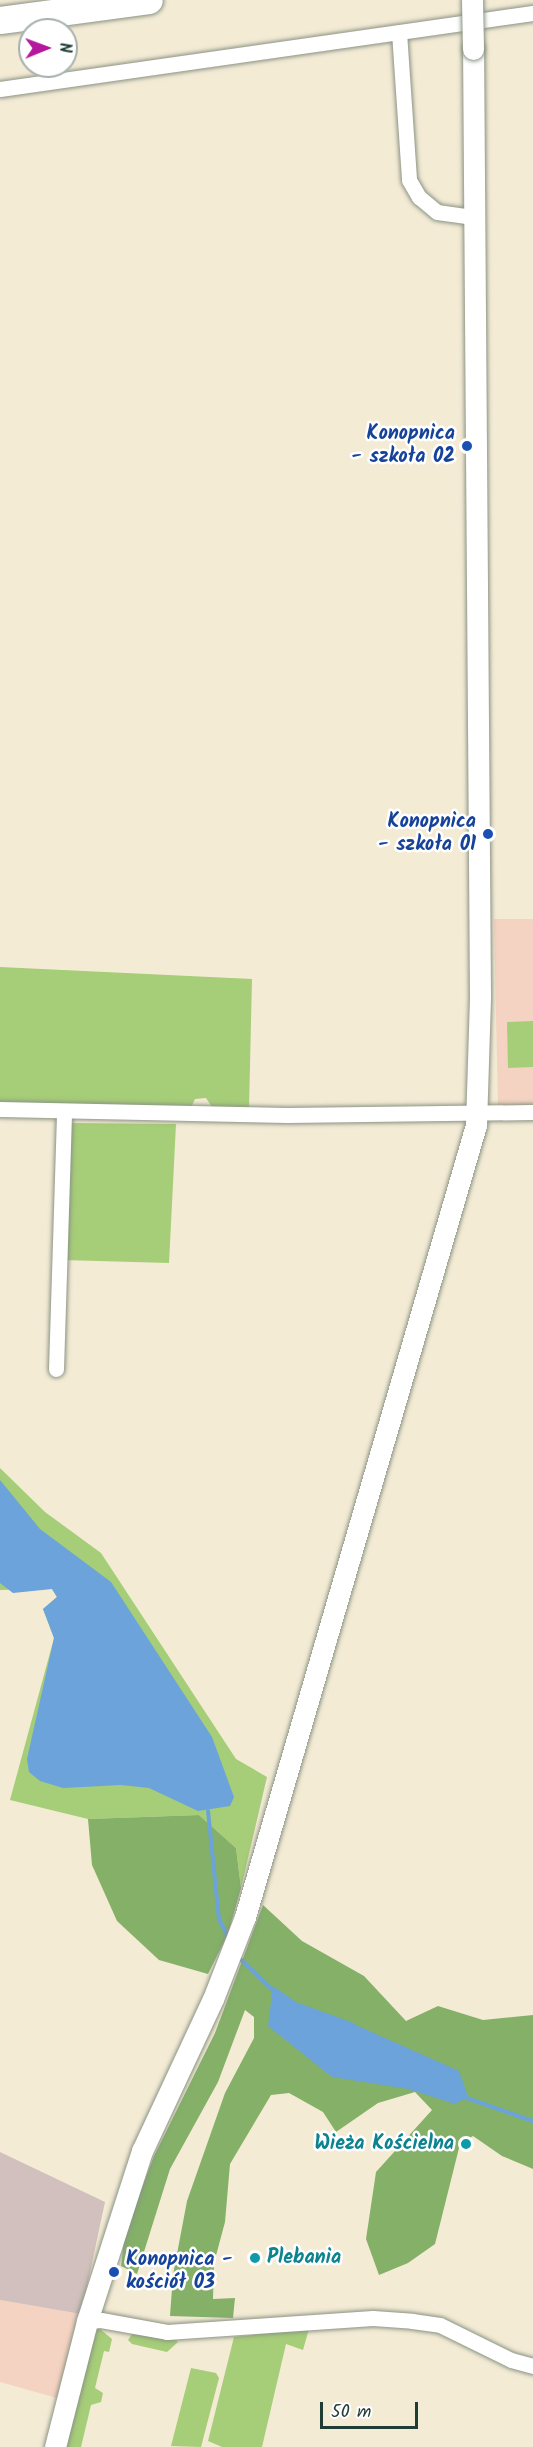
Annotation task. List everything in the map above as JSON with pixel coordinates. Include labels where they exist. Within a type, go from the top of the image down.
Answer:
[{"type":"highway","points":[[0,20],[149,0]]},
{"type":"street","points":[[55,2447],[87,2321],[142,2151],[224,1974],[245,1917],[460,1188],[478,1114],[472,0]]},
{"type":"street","points":[[0,89],[533,13]]},
{"type":"street","points":[[399,32],[409,180],[419,197],[437,212],[474,217]]},
{"type":"street","points":[[0,1109],[64,1112],[478,1114],[533,1112]]},
{"type":"street","points":[[56,1369],[64,1112]]},
{"type":"street","points":[[87,2321],[175,2332],[373,2318],[412,2321],[440,2325],[511,2360],[533,2366]]},
{"type":"shaded area","points":[[494,919],[533,919],[533,1107],[498,1107]]},
{"type":"shaded area","points":[[0,2152],[105,2202],[81,2314],[0,2300]]},
{"type":"shaded area","points":[[0,2300],[81,2314],[57,2398],[0,2382]]},
{"type":"green space","points":[[0,967],[252,979],[249,1109],[214,1110],[206,1098],[195,1099],[190,1110],[0,1104]]},
{"type":"green space","points":[[533,1021],[533,1067],[508,1068],[507,1022]]},
{"type":"green space","points":[[68,1123],[176,1124],[169,1263],[62,1260]]},
{"type":"green space","points":[[0,1468],[45,1512],[101,1553],[236,1759],[267,1777],[241,1888],[236,1848],[199,1815],[88,1819],[10,1800],[54,1638],[43,1609],[57,1597],[52,1589],[0,1590]]},
{"type":"green space","points":[[199,1815],[236,1848],[241,1888],[228,1934],[208,1974],[159,1960],[117,1921],[92,1865],[88,1819]]},
{"type":"green space","points":[[263,1905],[302,1941],[364,1976],[406,2021],[438,2006],[483,2020],[533,2015],[533,2169],[502,2156],[473,2136],[460,2144],[435,2244],[408,2263],[379,2275],[366,2239],[376,2172],[432,2110],[415,2092],[378,2103],[336,2132],[323,2112],[289,2093],[271,2095],[230,2164],[225,2222],[214,2263],[213,2299],[235,2298],[233,2318],[170,2316],[173,2275],[187,2201],[225,2093],[254,2038],[254,2017],[245,2010],[218,2082],[170,2169],[137,2274],[121,2266],[125,2232],[154,2156],[215,2033]]},
{"type":"green space","points":[[100,2329],[112,2339],[109,2352],[104,2351],[95,2388],[103,2393],[101,2402],[91,2405],[81,2447],[66,2447],[95,2331]]},
{"type":"green space","points":[[309,2329],[303,2350],[286,2344],[262,2447],[222,2447],[208,2441],[234,2337]]},
{"type":"green space","points":[[132,2334],[178,2342],[167,2352],[132,2344],[128,2340]]},
{"type":"green space","points":[[191,2368],[216,2373],[219,2378],[201,2447],[171,2446]]},
{"type":"water","points":[[0,1480],[40,1529],[111,1582],[212,1737],[234,1797],[230,1806],[198,1811],[149,1788],[121,1785],[63,1788],[40,1781],[29,1772],[27,1759],[54,1638],[43,1609],[57,1597],[52,1589],[13,1593],[0,1583]]},
{"type":"water","points":[[273,1986],[303,2007],[349,2022],[459,2071],[468,2097],[455,2104],[408,2089],[332,2077],[268,2026]]},
{"type":"waterway","points":[[208,1811],[219,1919],[228,1937]]},
{"type":"waterway","points":[[238,1957],[276,1993]]},
{"type":"waterway","points":[[298,2005],[353,2025]]},
{"type":"waterway","points":[[464,2097],[533,2121]]},
{"type":"place","name":"Konopnica - szkoła 02","points":[[467,446]]},
{"type":"place","name":"Konopnica - szkoła 01","points":[[488,834]]},
{"type":"place","name":"Wieża Kościelna","points":[[466,2144]]},
{"type":"place","name":"Plebania","points":[[255,2258]]},
{"type":"place","name":"Konopnica - kościół 03","points":[[114,2272]]}]
